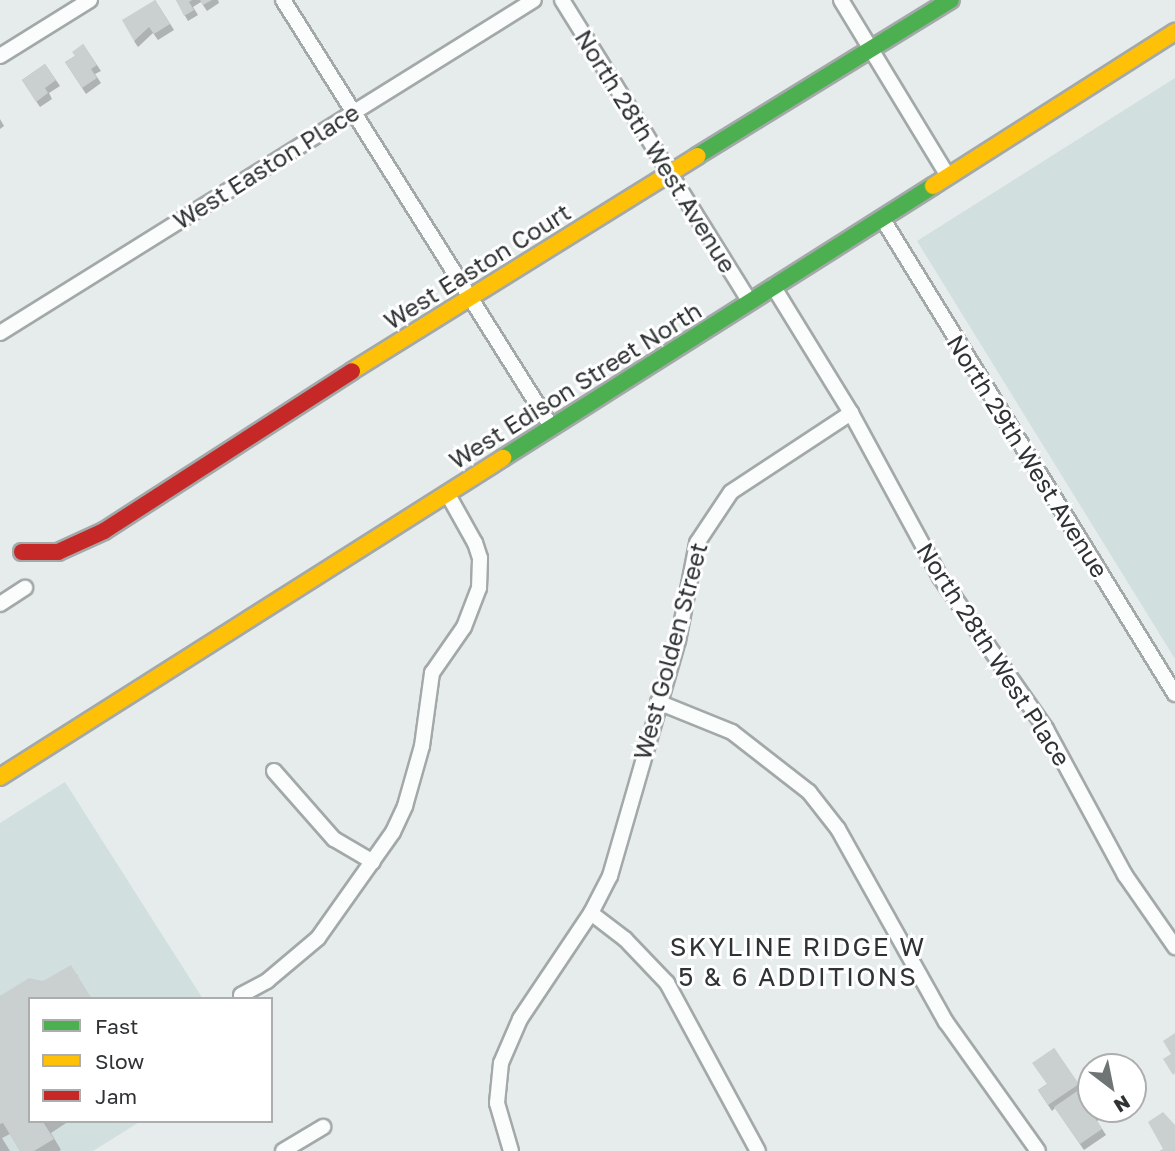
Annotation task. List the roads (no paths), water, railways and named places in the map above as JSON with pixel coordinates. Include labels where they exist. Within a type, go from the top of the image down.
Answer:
[{"type":"main road","name":"West Easton Court","points":[[22,552],[58,552],[104,531],[469,297],[870,47],[951,0]]},
{"type":"main road","name":"West Edison Street North","points":[[0,777],[1175,32]]},
{"type":"street","points":[[0,56],[90,0]]},
{"type":"street","points":[[283,0],[551,426]]},
{"type":"street","name":"West Easton Place","points":[[0,333],[534,0]]},
{"type":"street","name":"North 28th West Avenue","points":[[562,0],[749,301]]},
{"type":"street","points":[[841,0],[948,176]]},
{"type":"street","name":"North 29th West Avenue","points":[[882,218],[1175,694]]},
{"type":"street","name":"North 28th West Place","points":[[773,286],[851,413],[940,577],[1046,729],[1125,875],[1175,947]]},
{"type":"street","name":"West Golden Street","points":[[511,1151],[497,1103],[501,1063],[520,1019],[591,913],[618,852],[658,702],[678,642],[690,567],[704,527],[731,492],[851,413]]},
{"type":"street","points":[[241,995],[267,981],[318,938],[393,832],[414,781],[432,673],[464,627],[479,588],[480,558],[475,543],[447,493]]},
{"type":"street","points":[[0,604],[25,588]]},
{"type":"street","points":[[658,702],[732,732],[809,792],[838,829],[946,1022],[1038,1151]]},
{"type":"street","points":[[274,771],[334,839],[373,862]]},
{"type":"street","points":[[591,913],[625,939],[667,983],[758,1151]]},
{"type":"street","points":[[284,1151],[323,1127]]},
{"type":"district","name":"SKYLINE RIDGE W 5 & 6 ADDITIONS","points":[[798,962]]}]
